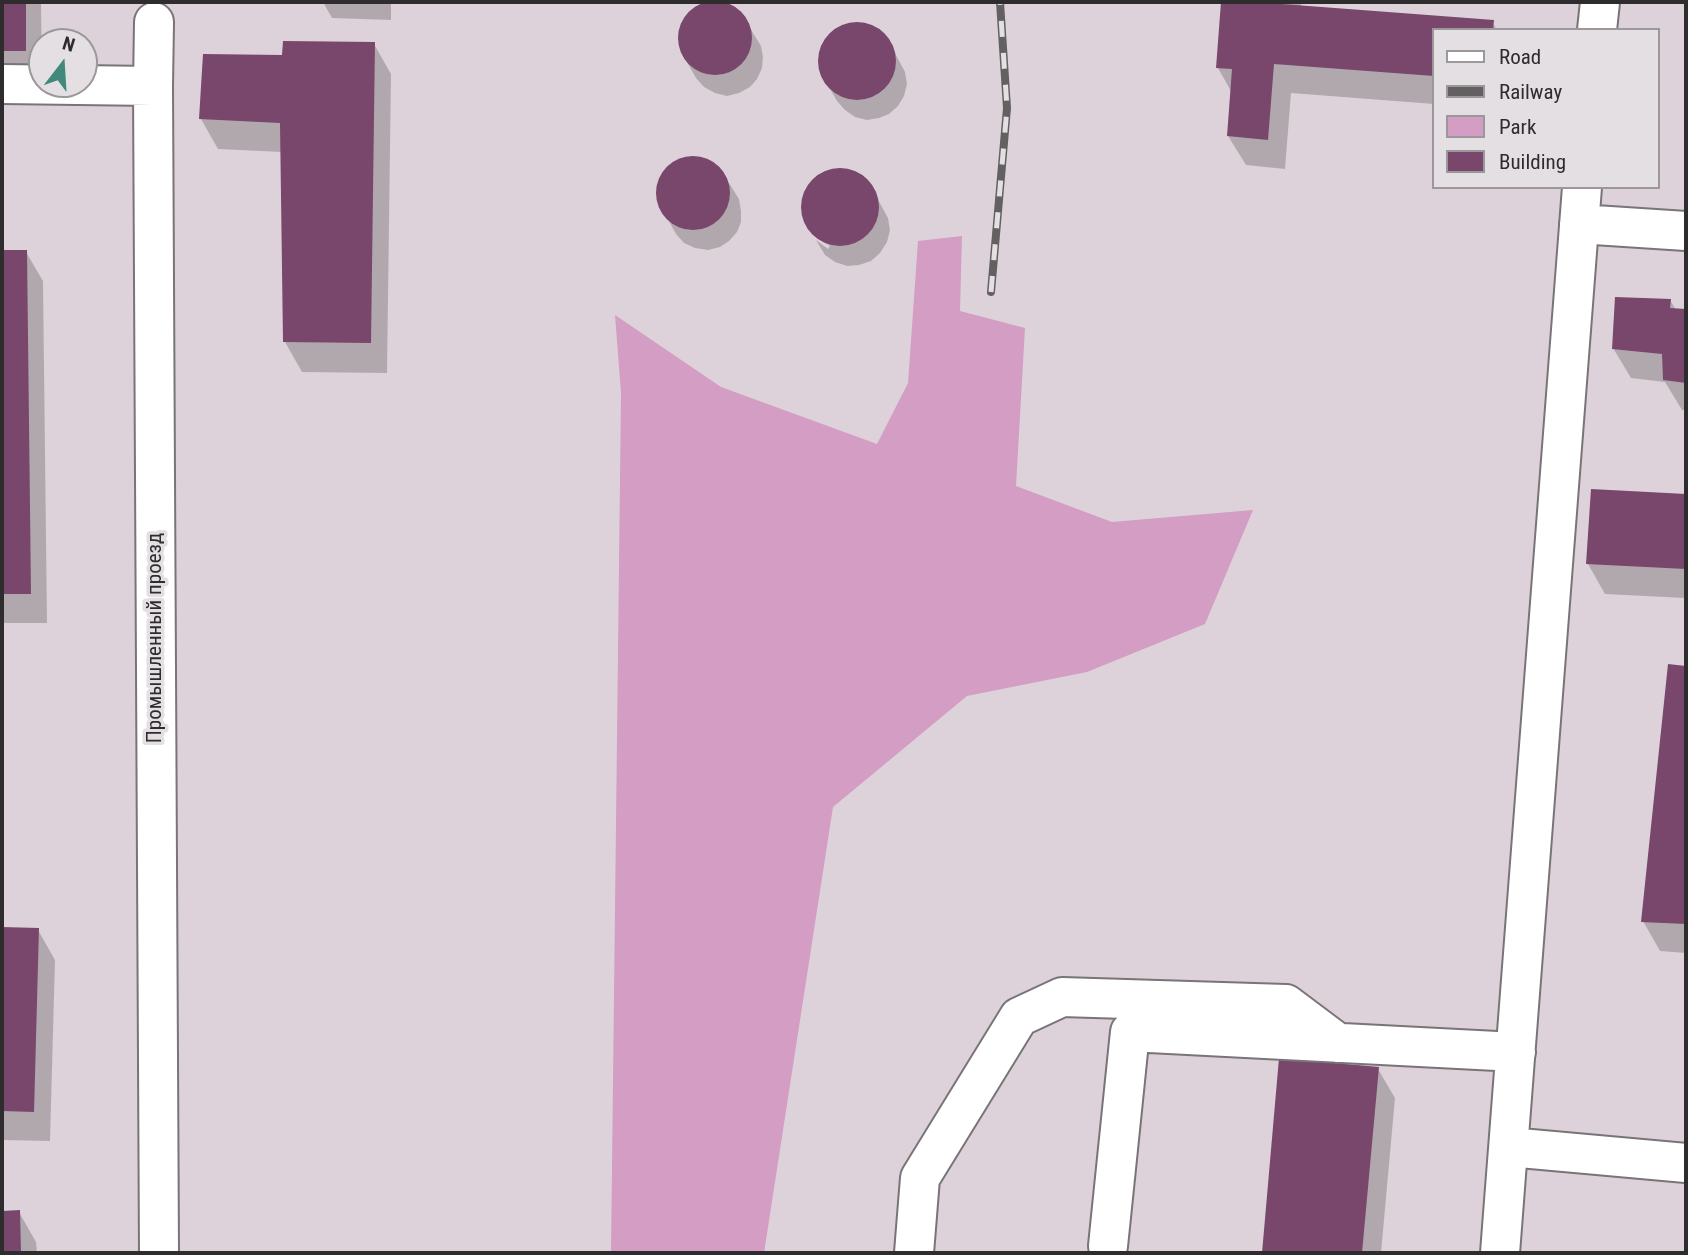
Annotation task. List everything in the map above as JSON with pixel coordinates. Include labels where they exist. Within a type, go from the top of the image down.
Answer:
[{"type":"street","points":[[1597,28],[1600,2]]},
{"type":"street","name":"Промышленный проезд","points":[[154,22],[159,1253]]},
{"type":"street","points":[[2,84],[153,86]]},
{"type":"street","points":[[1500,1253],[1581,206],[1686,231]]},
{"type":"street","points":[[914,1253],[920,1178],[1019,1017],[1062,997],[1286,1004],[1338,1042]]},
{"type":"street","points":[[1108,1245],[1130,1032],[1516,1052]]},
{"type":"street","points":[[1508,1147],[1686,1163]]},
{"type":"shaded area","points":[[2,2],[1686,2],[1686,1253],[2,1253]]},
{"type":"green space","points":[[962,236],[960,311],[1025,328],[1016,486],[1112,522],[1253,510],[1205,624],[1087,672],[967,696],[833,807],[764,1253],[611,1253],[621,393],[615,315],[721,387],[877,444],[908,383],[918,241]]},
{"type":"building","points":[[708,1],[722,1],[736,7],[746,17],[752,38],[750,52],[736,69],[722,75],[708,75],[694,69],[684,59],[678,45],[678,31],[684,17],[694,7]]},
{"type":"building","points":[[2,2],[26,2],[26,51],[2,51]]},
{"type":"building","points":[[1221,2],[1283,2],[1282,4],[1494,20],[1493,28],[1432,28],[1432,76],[1274,64],[1268,140],[1227,136],[1232,69],[1216,68]]},
{"type":"building","points":[[857,22],[872,25],[884,34],[893,46],[896,61],[893,76],[884,88],[872,97],[857,100],[842,97],[830,88],[821,76],[818,61],[821,46],[830,34],[842,25]]},
{"type":"building","points":[[283,41],[375,42],[371,343],[283,342],[280,123],[199,119],[203,54],[282,55]]},
{"type":"building","points":[[686,156],[700,156],[714,162],[724,172],[730,193],[728,207],[714,224],[700,230],[686,230],[672,224],[662,214],[656,200],[656,186],[662,172],[672,162]]},
{"type":"building","points":[[840,168],[855,171],[868,179],[876,192],[879,207],[876,222],[868,235],[855,243],[840,246],[825,243],[812,235],[804,222],[801,207],[804,192],[812,179],[825,171]]},
{"type":"building","points":[[2,250],[27,250],[31,594],[2,594]]},
{"type":"building","points":[[1615,297],[1671,299],[1670,308],[1686,309],[1686,383],[1663,380],[1662,354],[1612,349]]},
{"type":"building","points":[[1591,489],[1686,494],[1686,569],[1586,564]]},
{"type":"building","points":[[1668,664],[1686,666],[1686,924],[1641,922]]},
{"type":"building","points":[[2,927],[39,928],[34,1112],[2,1111]]},
{"type":"building","points":[[1279,1058],[1379,1067],[1362,1253],[1262,1253]]},
{"type":"building","points":[[20,1210],[21,1253],[2,1253],[2,1211]]},
{"type":"railway","points":[[991,292],[1007,108],[1000,2]]}]
